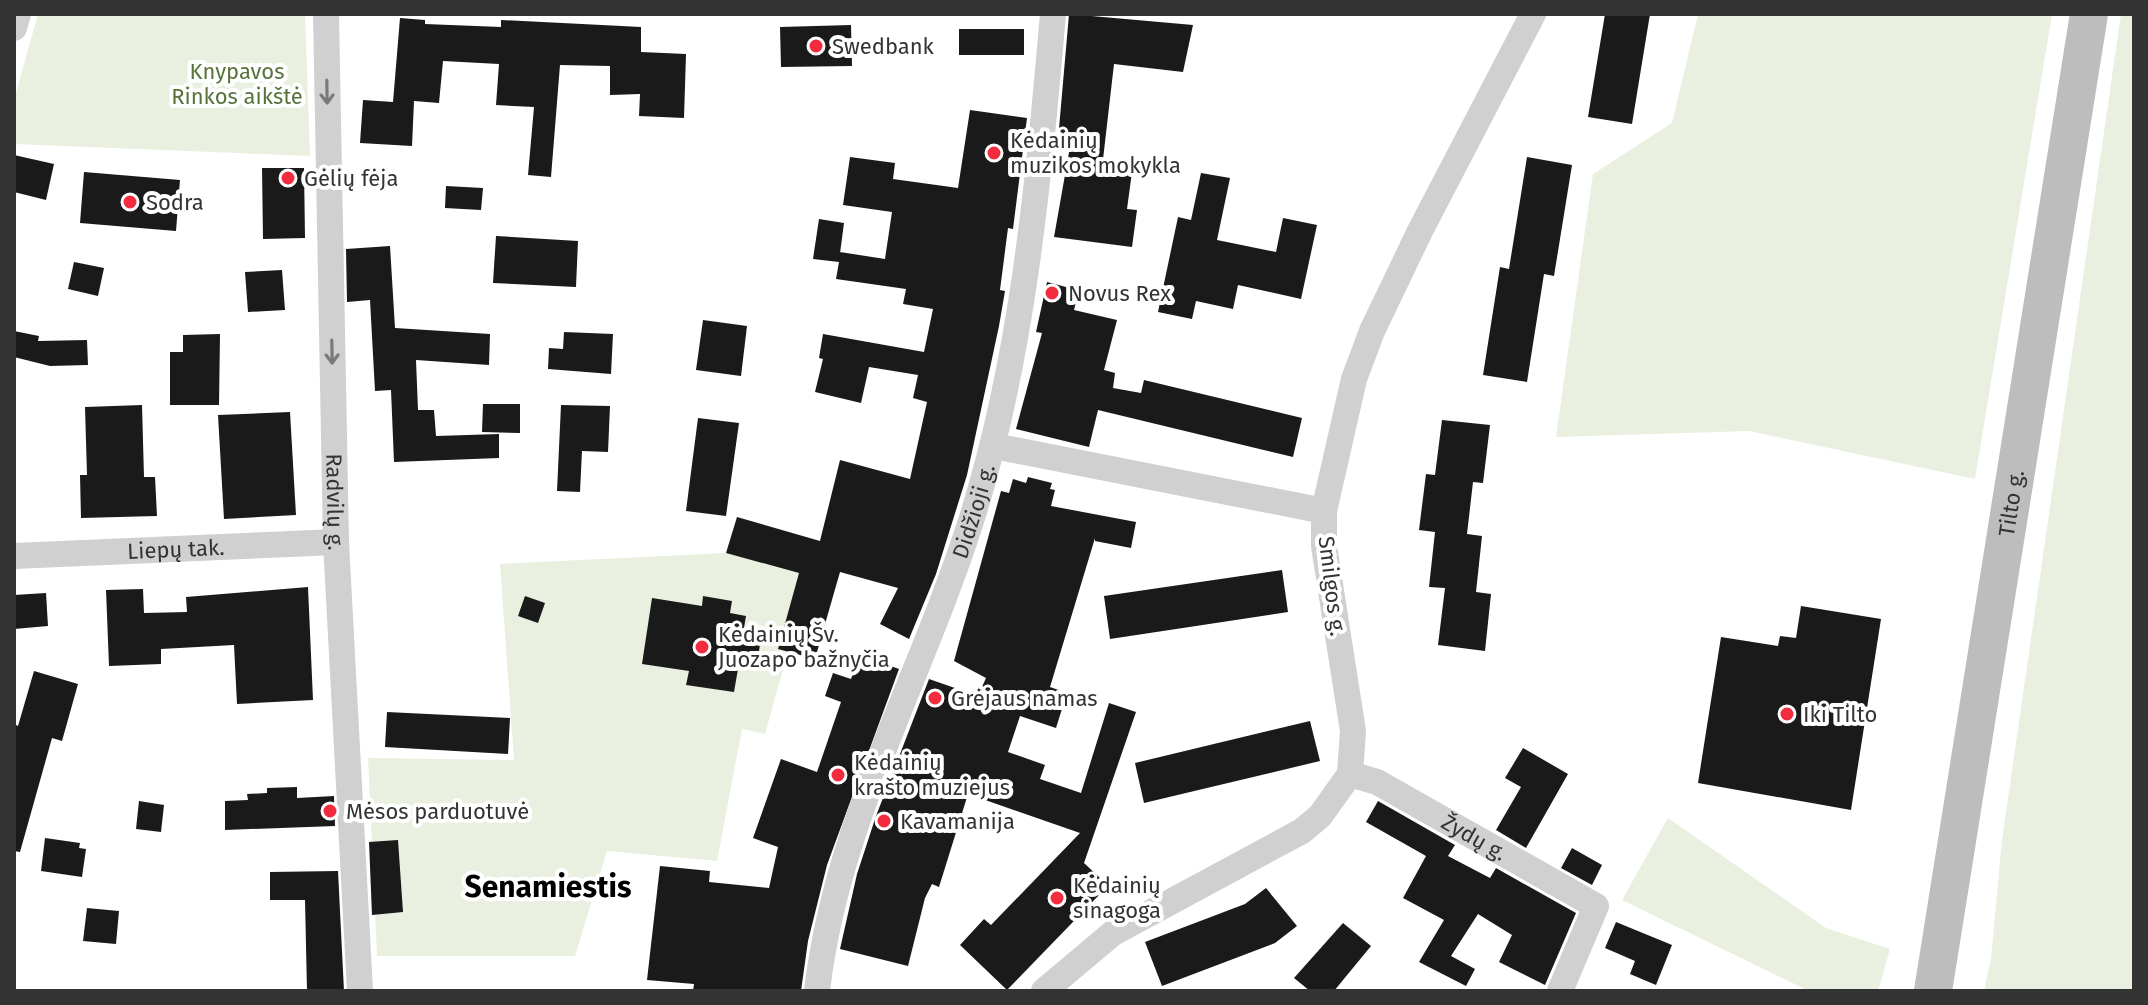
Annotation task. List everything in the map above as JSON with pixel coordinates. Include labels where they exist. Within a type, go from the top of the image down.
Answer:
[{"type":"main road","name":"Tilto g.","points":[[1933,991],[2089,14]]},
{"type":"street","points":[[14,28],[18,14]]},
{"type":"street","name":"Radvilų g.","points":[[326,14],[336,542],[360,991]]},
{"type":"street","name":"Didžioji g.","points":[[817,991],[831,914],[850,845],[932,629],[994,446],[1034,230],[1053,14]]},
{"type":"street","name":"Smilgos g.","points":[[1350,774],[1353,731],[1324,546],[1324,511],[1354,379],[1372,331],[1420,231],[1533,14]]},
{"type":"street","points":[[994,446],[1324,511]]},
{"type":"street","name":"Liepų tak.","points":[[14,556],[336,542]]},
{"type":"street","points":[[1044,991],[1113,933],[1302,831],[1320,816],[1350,774]]},
{"type":"street","name":"Žydų g.","points":[[1350,774],[1377,782],[1596,906],[1560,991]]},
{"type":"green space","name":"Knypavos Rinkos aikštė","points":[[38,14],[305,14],[310,156],[14,144],[14,100]]},
{"type":"green space","points":[[1698,14],[2052,14],[1975,479],[1749,431],[1556,437],[1593,174],[1672,123]]},
{"type":"green space","points":[[2121,14],[2134,14],[2134,991],[1984,991],[1991,958],[2002,840]]},
{"type":"green space","points":[[726,553],[809,576],[765,734],[742,729],[717,861],[607,851],[575,956],[377,956],[368,758],[514,760],[500,564]]},
{"type":"green space","points":[[1668,818],[1826,928],[1890,949],[1878,991],[1809,991],[1622,900]]},
{"type":"building","points":[[1069,14],[1193,25],[1183,72],[1114,64],[1102,168],[1132,172],[1127,209],[1137,210],[1132,247],[1054,237],[1071,141],[1058,140]]},
{"type":"building","points":[[1605,14],[1650,14],[1632,124],[1588,117]]},
{"type":"building","points":[[400,18],[425,20],[425,24],[501,27],[501,20],[641,27],[641,52],[686,54],[684,118],[639,116],[640,94],[610,95],[610,66],[560,65],[551,177],[528,175],[534,107],[496,105],[499,64],[443,61],[439,103],[414,101],[412,146],[360,143],[363,100],[393,102]]},
{"type":"building","name":"Swedbank","points":[[851,25],[852,66],[781,67],[780,27]]},
{"type":"building","points":[[959,29],[1024,29],[1024,55],[959,55]]},
{"type":"building","points":[[970,110],[1027,118],[1013,229],[1008,228],[1000,290],[1005,291],[999,326],[967,475],[936,574],[909,639],[880,624],[898,588],[840,572],[815,659],[778,649],[799,573],[726,553],[737,517],[820,541],[840,460],[910,479],[927,402],[913,398],[918,375],[869,367],[861,403],[815,392],[823,359],[819,358],[823,334],[924,352],[933,309],[903,304],[906,289],[836,279],[839,262],[813,259],[819,219],[844,223],[840,252],[885,259],[892,212],[843,205],[850,157],[895,163],[893,179],[958,188]]},
{"type":"building","points":[[14,155],[54,164],[46,200],[14,192]]},
{"type":"building","points":[[1527,157],[1572,165],[1554,276],[1544,274],[1527,382],[1483,375],[1500,267],[1509,269]]},
{"type":"building","points":[[262,168],[304,168],[305,238],[263,239]]},
{"type":"building","name":"Sodra","points":[[84,172],[180,180],[176,231],[80,223]]},
{"type":"building","points":[[1201,173],[1230,178],[1217,240],[1276,252],[1283,218],[1317,225],[1301,299],[1238,285],[1233,309],[1196,301],[1192,319],[1158,312],[1178,217],[1191,220]]},
{"type":"building","points":[[446,186],[483,188],[481,210],[445,208]]},
{"type":"building","points":[[496,236],[578,241],[576,287],[493,283]]},
{"type":"building","points":[[390,246],[395,328],[490,334],[489,365],[416,360],[418,410],[434,410],[436,436],[499,434],[499,458],[394,462],[391,390],[375,391],[370,300],[347,302],[346,249]]},
{"type":"building","points":[[74,262],[104,268],[98,296],[68,289]]},
{"type":"building","points":[[282,270],[285,310],[248,312],[245,272]]},
{"type":"building","points":[[1047,282],[1078,294],[1074,310],[1117,320],[1104,370],[1115,373],[1113,388],[1141,393],[1144,380],[1302,418],[1293,457],[1098,410],[1089,447],[1016,429],[1042,333],[1036,332]]},
{"type":"building","points":[[703,320],[747,326],[741,376],[696,370]]},
{"type":"building","points":[[14,331],[39,336],[38,341],[87,340],[88,365],[50,366],[14,357]]},
{"type":"building","points":[[564,332],[613,334],[611,374],[548,369],[549,348],[563,349]]},
{"type":"building","points":[[220,334],[219,405],[170,405],[170,352],[183,352],[183,335]]},
{"type":"building","points":[[483,404],[520,404],[520,433],[482,432]]},
{"type":"building","points":[[142,405],[144,477],[155,477],[157,516],[81,518],[80,475],[87,475],[85,407]]},
{"type":"building","points":[[561,405],[610,406],[608,452],[582,451],[580,492],[557,491]]},
{"type":"building","points":[[290,412],[296,515],[224,519],[218,415]]},
{"type":"building","points":[[698,418],[739,423],[726,516],[686,511]]},
{"type":"building","points":[[1442,420],[1490,425],[1483,483],[1473,482],[1467,534],[1482,536],[1476,592],[1491,594],[1485,651],[1438,645],[1445,588],[1429,587],[1435,532],[1419,530],[1426,474],[1435,475]]},
{"type":"building","points":[[1028,477],[1052,483],[1050,489],[1055,490],[1051,506],[1136,522],[1131,548],[1095,541],[1095,538],[1050,687],[1067,693],[1056,728],[1020,716],[1008,752],[1045,765],[1040,779],[1081,793],[1109,703],[1136,712],[1084,863],[1100,878],[1094,884],[1102,892],[1007,990],[960,945],[984,919],[991,925],[1080,833],[968,794],[939,887],[932,884],[925,898],[908,966],[840,949],[857,874],[876,816],[929,679],[978,696],[986,678],[954,661],[1001,491],[1009,493],[1013,479],[1026,483]]},
{"type":"building","points":[[1282,570],[1288,612],[1110,639],[1104,596]]},
{"type":"building","points":[[308,587],[313,700],[237,704],[234,645],[161,649],[161,664],[109,666],[106,590],[143,589],[144,613],[187,612],[186,597]]},
{"type":"building","points":[[46,593],[48,626],[14,629],[14,595]]},
{"type":"building","points":[[525,596],[545,603],[538,623],[518,616]]},
{"type":"building","name":"Kėdainių Šv. Juozapo bažnyčia","points":[[703,596],[732,601],[730,613],[746,616],[744,628],[762,631],[756,671],[738,669],[734,692],[686,685],[689,671],[642,664],[652,598],[702,606]]},
{"type":"building","name":"Iki Tilto","points":[[1801,606],[1881,619],[1851,810],[1698,783],[1721,637],[1778,646],[1780,636],[1796,638]]},
{"type":"building","points":[[859,655],[899,669],[827,865],[808,941],[801,991],[693,991],[694,984],[647,980],[660,866],[710,871],[709,882],[769,888],[778,847],[753,838],[781,759],[817,772],[841,702],[825,696],[833,673],[851,679]]},
{"type":"building","points":[[34,671],[78,684],[62,741],[52,738],[20,852],[14,851],[14,724],[18,726]]},
{"type":"building","points":[[387,712],[510,718],[508,754],[385,747]]},
{"type":"building","points":[[1310,721],[1320,761],[1144,803],[1135,763]]},
{"type":"building","points":[[1523,748],[1568,774],[1526,848],[1496,830],[1521,787],[1505,778]]},
{"type":"building","points":[[297,787],[297,798],[334,796],[335,826],[225,830],[225,801],[248,800],[247,794],[267,793],[267,788]]},
{"type":"building","points":[[139,801],[164,805],[161,832],[136,829]]},
{"type":"building","points":[[1378,801],[1455,845],[1448,856],[1490,878],[1496,868],[1576,913],[1545,985],[1499,962],[1512,935],[1478,914],[1451,956],[1475,969],[1466,986],[1419,962],[1444,920],[1403,898],[1426,856],[1366,822]]},
{"type":"building","points":[[45,838],[80,843],[79,848],[86,849],[82,877],[41,871]]},
{"type":"building","points":[[398,840],[403,912],[372,915],[369,842]]},
{"type":"building","points":[[1572,848],[1602,865],[1592,885],[1561,868]]},
{"type":"building","points":[[338,871],[344,991],[307,991],[305,900],[270,900],[270,872]]},
{"type":"building","points":[[1266,888],[1297,926],[1275,943],[1162,986],[1145,942],[1245,904]]},
{"type":"building","points":[[87,908],[119,911],[116,944],[83,941]]},
{"type":"building","points":[[1616,922],[1672,945],[1656,985],[1630,974],[1635,961],[1605,948]]},
{"type":"building","points":[[1343,923],[1371,946],[1334,991],[1310,991],[1294,978]]},
{"type":"place","name":"Swedbank","points":[[816,46]]},
{"type":"place","name":"Kėdainių muzikos mokykla","points":[[994,153]]},
{"type":"place","name":"Gėlių fėja","points":[[288,178]]},
{"type":"place","name":"Sodra","points":[[130,202]]},
{"type":"place","name":"Novus Rex","points":[[1052,293]]},
{"type":"place","name":"Kėdainių Šv. Juozapo bažnyčia","points":[[702,647]]},
{"type":"place","name":"Grėjaus namas","points":[[935,698]]},
{"type":"place","name":"Iki Tilto","points":[[1787,714]]},
{"type":"place","name":"Kėdainių krašto muziejus","points":[[838,775]]},
{"type":"place","name":"Mėsos parduotuvė","points":[[330,811]]},
{"type":"place","name":"Kavamanija","points":[[884,821]]},
{"type":"place","name":"Kėdainių sinagoga","points":[[1057,898]]},
{"type":"district","name":"Senamiestis","points":[[548,887]]}]
